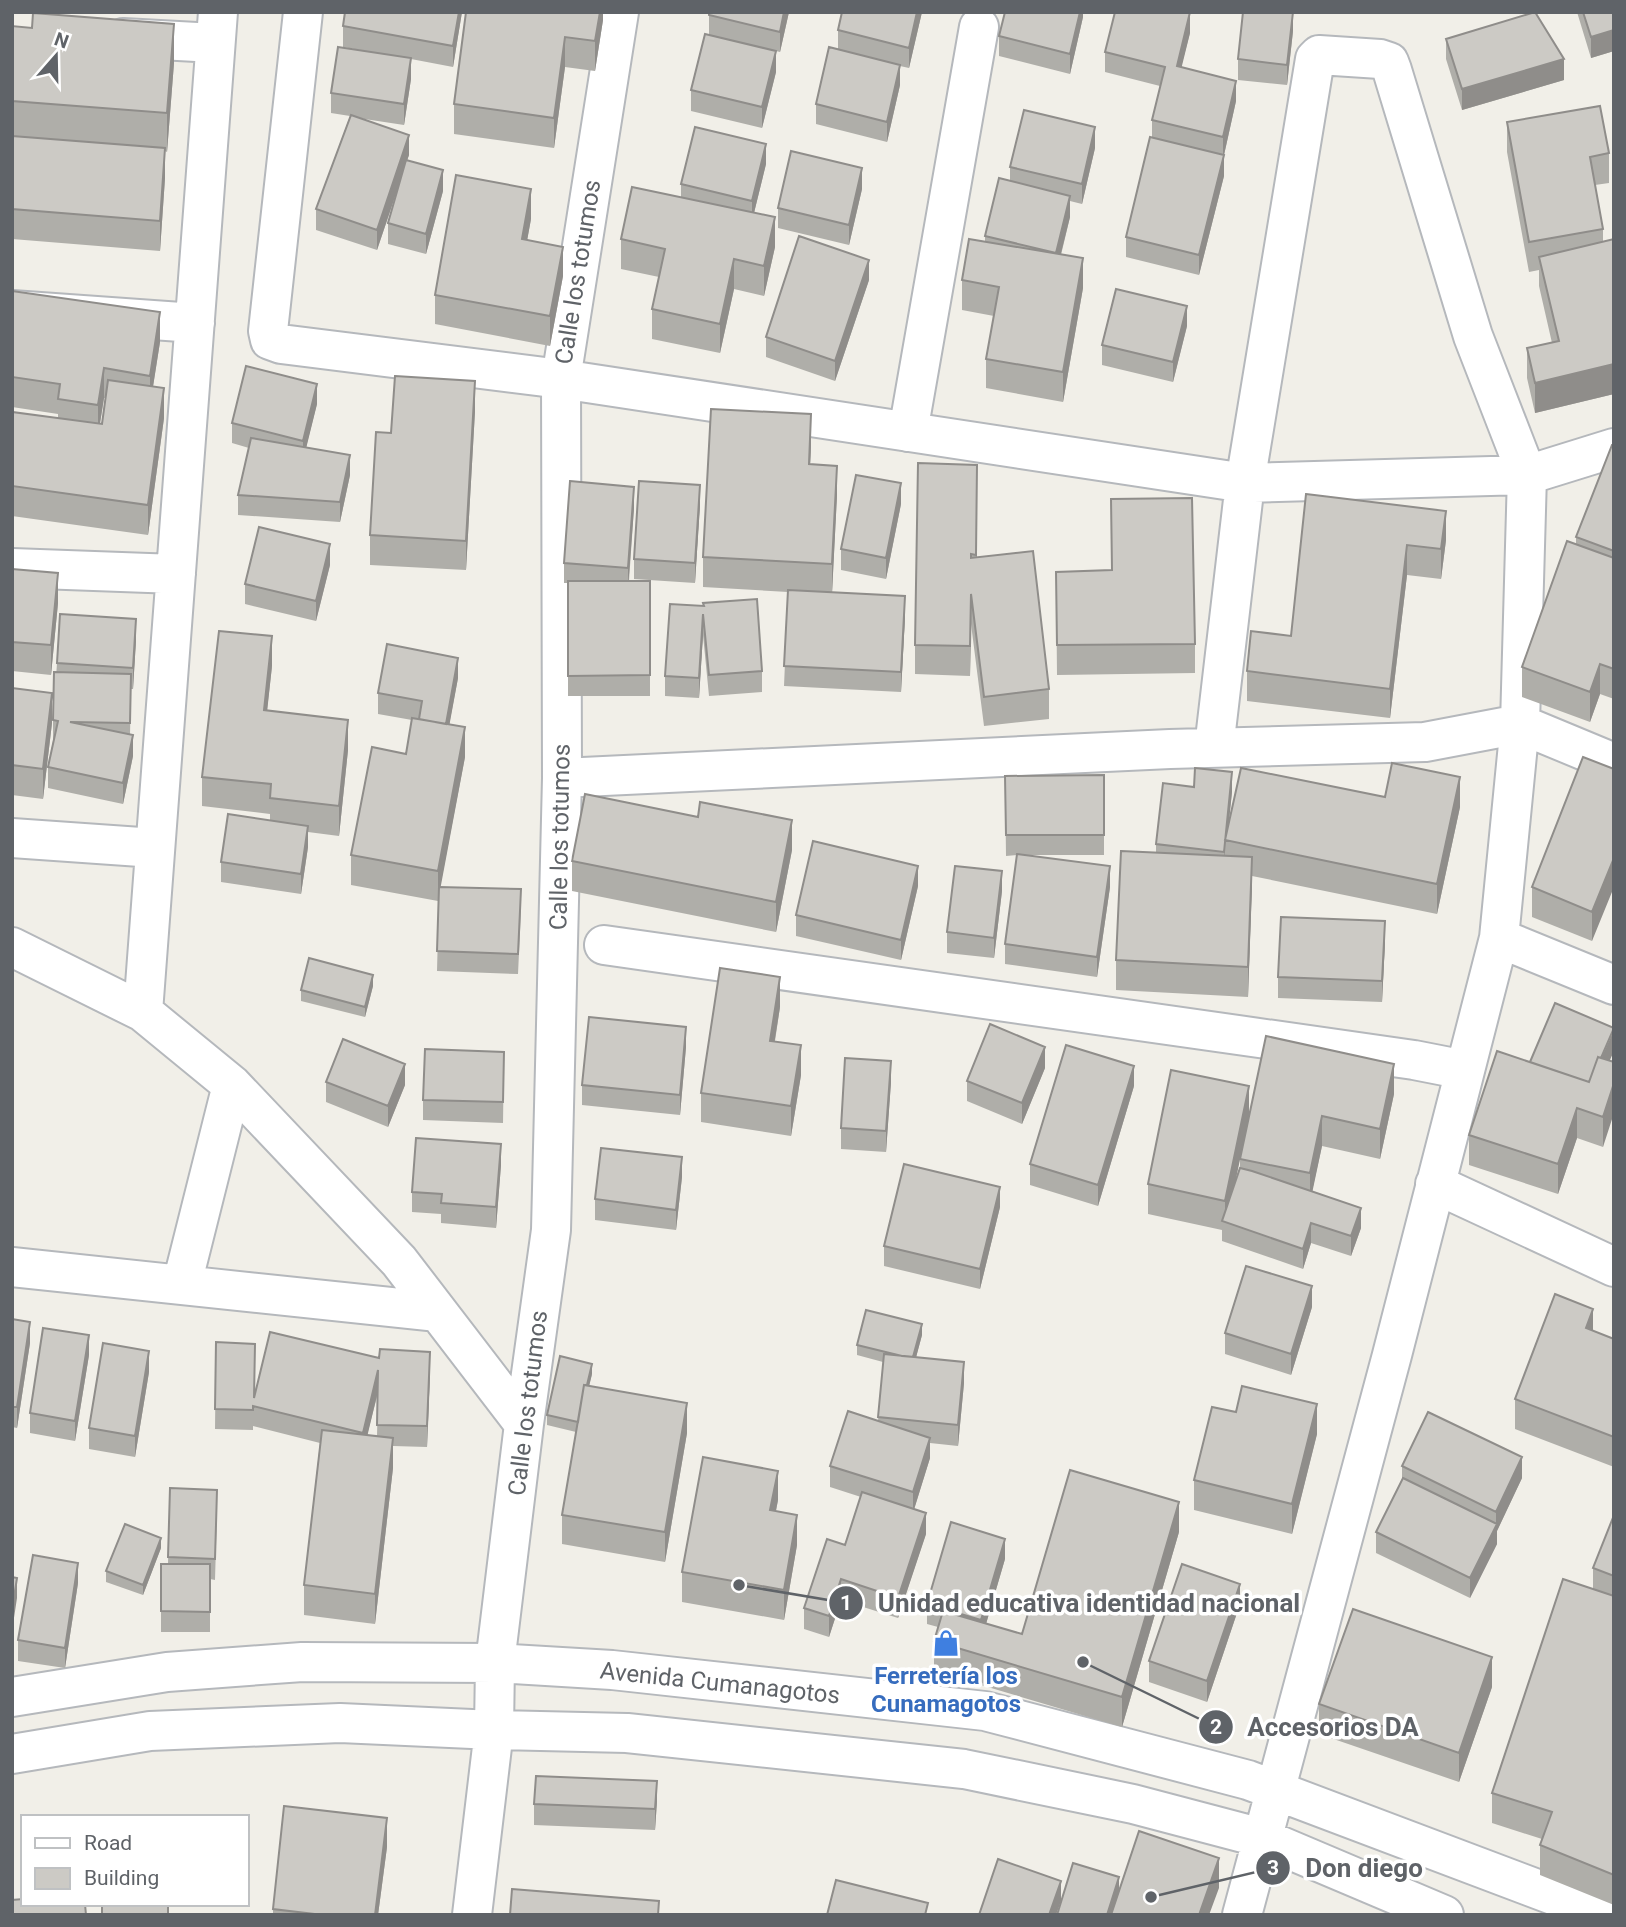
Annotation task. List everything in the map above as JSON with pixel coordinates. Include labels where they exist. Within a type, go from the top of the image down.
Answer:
[{"type":"street","points":[[303,12],[268,331],[270,340],[281,344],[561,379],[1245,483],[1527,475],[1614,448]]},
{"type":"street","name":"Calle los totumos","points":[[472,1915],[494,1730],[495,1663],[551,1230],[562,778],[561,379],[619,12]]},
{"type":"street","points":[[908,432],[979,27]]},
{"type":"street","points":[[93,37],[217,28],[143,1012]]},
{"type":"street","points":[[1214,748],[1245,483],[1315,58],[1319,55],[1380,59],[1389,62],[1473,337],[1527,475],[1520,724],[1499,939],[1392,1355],[1242,1915]]},
{"type":"street","points":[[12,310],[195,323]]},
{"type":"street","points":[[12,568],[176,574]]},
{"type":"street","points":[[562,778],[1214,748],[1425,742],[1520,724],[1614,763]]},
{"type":"street","points":[[12,838],[155,848]]},
{"type":"street","points":[[1499,939],[1614,985]]},
{"type":"street","points":[[604,945],[1387,1056],[1465,1070]]},
{"type":"street","points":[[12,947],[143,1012],[232,1085],[399,1261],[524,1424]]},
{"type":"street","points":[[182,1284],[232,1085]]},
{"type":"street","points":[[1435,1184],[1614,1267]]},
{"type":"street","points":[[12,1267],[438,1312]]},
{"type":"street","name":"Avenida Cumanagotos","points":[[12,1698],[167,1672],[302,1662],[495,1663],[612,1670],[985,1711],[1248,1780],[1606,1915]]},
{"type":"street","points":[[12,1754],[150,1731],[340,1723],[627,1733],[964,1769],[1133,1804],[1262,1838],[1444,1915]]},
{"type":"street","points":[[1340,1871],[1385,1915]]},
{"type":"building","points":[[345,12],[459,12],[453,46],[343,26]]},
{"type":"building","points":[[466,12],[600,12],[595,41],[565,37],[554,118],[454,104]]},
{"type":"building","points":[[709,12],[784,12],[780,32],[709,15]]},
{"type":"building","points":[[842,12],[917,12],[909,48],[838,30]]},
{"type":"building","points":[[1005,12],[1080,12],[1070,54],[999,36]]},
{"type":"building","points":[[1115,12],[1190,12],[1177,66],[1236,81],[1223,137],[1152,120],[1165,67],[1105,52]]},
{"type":"building","points":[[1243,12],[1293,12],[1287,65],[1238,59]]},
{"type":"building","points":[[1535,12],[1564,59],[1462,89],[1446,39]]},
{"type":"building","points":[[1583,12],[1614,12],[1614,30],[1591,37]]},
{"type":"building","points":[[33,13],[174,24],[167,113],[12,101],[12,26],[32,28]]},
{"type":"building","points":[[705,34],[776,51],[762,107],[691,90]]},
{"type":"building","points":[[338,47],[411,58],[404,104],[331,93]]},
{"type":"building","points":[[829,47],[900,65],[887,122],[816,104]]},
{"type":"building","points":[[1600,106],[1609,153],[1590,157],[1603,229],[1529,242],[1507,122]]},
{"type":"building","points":[[1024,110],[1095,127],[1082,184],[1010,167]]},
{"type":"building","points":[[351,115],[409,135],[377,230],[316,209]]},
{"type":"building","points":[[695,127],[766,144],[752,201],[681,184]]},
{"type":"building","points":[[12,136],[165,148],[160,221],[12,209]]},
{"type":"building","points":[[1150,137],[1224,155],[1199,255],[1126,237]]},
{"type":"building","points":[[791,151],[862,168],[849,225],[778,208]]},
{"type":"building","points":[[406,160],[443,170],[426,234],[388,223]]},
{"type":"building","points":[[456,175],[531,189],[522,239],[563,247],[550,316],[435,295]]},
{"type":"building","points":[[999,178],[1070,196],[1056,253],[985,236]]},
{"type":"building","points":[[632,187],[775,217],[764,266],[734,259],[720,324],[652,309],[665,249],[621,239]]},
{"type":"building","points":[[799,236],[869,260],[835,361],[766,337]]},
{"type":"building","points":[[969,239],[1083,258],[1063,372],[986,359],[999,287],[962,280]]},
{"type":"building","points":[[1614,239],[1614,364],[1535,383],[1527,348],[1559,341],[1539,257]]},
{"type":"building","points":[[1116,289],[1187,306],[1173,362],[1102,345]]},
{"type":"building","points":[[12,291],[160,312],[150,376],[104,368],[98,405],[58,399],[60,384],[12,377]]},
{"type":"building","points":[[246,366],[317,384],[303,441],[232,423]]},
{"type":"building","points":[[395,376],[475,381],[466,541],[370,535],[376,432],[391,433]]},
{"type":"building","points":[[108,380],[164,388],[148,505],[12,486],[12,412],[102,424]]},
{"type":"building","points":[[711,409],[811,414],[809,464],[837,466],[832,564],[703,557]]},
{"type":"building","points":[[251,438],[350,455],[340,502],[238,495]]},
{"type":"building","points":[[1614,445],[1614,551],[1576,537]]},
{"type":"building","points":[[918,463],[977,465],[976,555],[971,554],[971,558],[1033,551],[1049,689],[984,697],[971,594],[970,646],[915,645]]},
{"type":"building","points":[[856,475],[901,483],[886,558],[841,549]]},
{"type":"building","points":[[570,481],[634,487],[628,568],[564,563]]},
{"type":"building","points":[[639,481],[700,485],[695,563],[634,559]]},
{"type":"building","points":[[1306,494],[1446,511],[1441,549],[1407,545],[1390,689],[1247,671],[1251,631],[1291,636]]},
{"type":"building","points":[[1192,498],[1195,644],[1057,645],[1056,572],[1112,570],[1111,499]]},
{"type":"building","points":[[259,527],[330,544],[316,601],[245,584]]},
{"type":"building","points":[[1567,541],[1614,558],[1614,669],[1600,664],[1590,692],[1522,667]]},
{"type":"building","points":[[12,569],[58,573],[51,645],[12,642]]},
{"type":"building","points":[[568,581],[650,581],[650,675],[568,676]]},
{"type":"building","points":[[788,590],[905,596],[901,672],[784,666]]},
{"type":"building","points":[[757,599],[762,671],[709,675],[703,614],[699,678],[665,676],[670,604],[704,606],[703,603]]},
{"type":"building","points":[[60,614],[136,619],[133,668],[57,663]]},
{"type":"building","points":[[219,631],[272,636],[264,710],[348,720],[339,806],[270,798],[271,784],[202,777]]},
{"type":"building","points":[[387,644],[458,658],[446,724],[419,719],[422,701],[378,693]]},
{"type":"building","points":[[54,672],[131,674],[130,723],[70,722],[133,735],[123,783],[48,767],[58,721],[53,720]]},
{"type":"building","points":[[12,688],[52,693],[43,769],[12,765]]},
{"type":"building","points":[[412,718],[465,727],[438,871],[351,855],[372,747],[406,754]]},
{"type":"building","points":[[1583,757],[1614,769],[1614,858],[1592,912],[1532,887]]},
{"type":"building","points":[[1392,763],[1460,777],[1437,884],[1225,840],[1241,768],[1385,797]]},
{"type":"building","points":[[1195,768],[1232,772],[1224,852],[1156,844],[1163,783],[1194,787]]},
{"type":"building","points":[[1104,775],[1104,835],[1006,835],[1005,776]]},
{"type":"building","points":[[585,794],[698,817],[700,802],[792,820],[776,902],[572,861]]},
{"type":"building","points":[[228,814],[308,826],[301,874],[221,862]]},
{"type":"building","points":[[813,841],[918,866],[901,940],[796,915]]},
{"type":"building","points":[[1121,851],[1252,857],[1248,967],[1116,960]]},
{"type":"building","points":[[1017,854],[1110,866],[1097,957],[1005,944]]},
{"type":"building","points":[[955,866],[1002,871],[994,938],[947,932]]},
{"type":"building","points":[[439,887],[521,889],[518,954],[437,951]]},
{"type":"building","points":[[1281,917],[1385,921],[1382,981],[1278,977]]},
{"type":"building","points":[[309,958],[373,975],[365,1007],[301,990]]},
{"type":"building","points":[[720,968],[780,977],[770,1041],[801,1045],[791,1106],[701,1093]]},
{"type":"building","points":[[1555,1003],[1614,1028],[1601,1058],[1598,1057],[1589,1082],[1530,1062]]},
{"type":"building","points":[[589,1017],[686,1027],[680,1095],[582,1085]]},
{"type":"building","points":[[990,1024],[1045,1047],[1022,1103],[967,1081]]},
{"type":"building","points":[[1266,1036],[1394,1064],[1380,1129],[1322,1116],[1310,1173],[1240,1159]]},
{"type":"building","points":[[343,1039],[405,1064],[388,1106],[326,1082]]},
{"type":"building","points":[[1066,1045],[1134,1066],[1098,1185],[1030,1164]]},
{"type":"building","points":[[425,1049],[504,1052],[503,1102],[423,1100]]},
{"type":"building","points":[[1497,1051],[1589,1082],[1598,1057],[1614,1062],[1614,1083],[1603,1117],[1577,1108],[1558,1164],[1469,1135]]},
{"type":"building","points":[[845,1058],[891,1061],[886,1131],[841,1128]]},
{"type":"building","points":[[1171,1070],[1249,1086],[1225,1201],[1148,1184]]},
{"type":"building","points":[[416,1138],[501,1144],[496,1207],[441,1203],[442,1194],[412,1192]]},
{"type":"building","points":[[601,1148],[682,1157],[676,1210],[595,1199]]},
{"type":"building","points":[[904,1164],[1000,1187],[980,1269],[884,1246]]},
{"type":"building","points":[[1240,1168],[1361,1208],[1351,1236],[1311,1223],[1303,1249],[1222,1221]]},
{"type":"building","points":[[1246,1266],[1312,1286],[1291,1354],[1225,1333]]},
{"type":"building","points":[[1555,1294],[1593,1309],[1586,1328],[1614,1339],[1614,1437],[1515,1399]]},
{"type":"building","points":[[866,1310],[922,1324],[913,1357],[857,1345]]},
{"type":"building","points":[[12,1319],[30,1322],[17,1407],[12,1407]]},
{"type":"building","points":[[43,1328],[89,1335],[75,1421],[30,1413]]},
{"type":"building","points":[[270,1332],[379,1358],[380,1349],[430,1352],[427,1426],[377,1425],[378,1370],[363,1433],[253,1406],[253,1410],[215,1409],[216,1342],[255,1344],[254,1398]]},
{"type":"building","points":[[103,1343],[149,1351],[135,1436],[89,1428]]},
{"type":"building","points":[[884,1354],[964,1362],[958,1425],[878,1417]]},
{"type":"building","points":[[560,1356],[592,1364],[587,1385],[584,1385],[578,1422],[547,1415]]},
{"type":"building","points":[[584,1385],[687,1403],[665,1532],[562,1515]]},
{"type":"building","points":[[1242,1386],[1317,1404],[1292,1504],[1194,1480],[1212,1407],[1236,1412]]},
{"type":"building","points":[[848,1411],[930,1438],[913,1492],[830,1466]]},
{"type":"building","points":[[1428,1412],[1522,1457],[1496,1512],[1402,1466]]},
{"type":"building","points":[[322,1430],[393,1438],[375,1594],[304,1585]]},
{"type":"building","points":[[703,1457],[778,1471],[770,1510],[797,1515],[784,1590],[682,1572]]},
{"type":"building","points":[[1070,1470],[1179,1502],[1122,1697],[934,1641],[943,1611],[1022,1634]]},
{"type":"building","points":[[1403,1478],[1497,1524],[1470,1578],[1376,1532]]},
{"type":"building","points":[[170,1488],[217,1490],[215,1559],[168,1557]]},
{"type":"building","points":[[862,1492],[926,1513],[898,1598],[841,1579],[829,1616],[804,1608],[827,1539],[845,1545]]},
{"type":"building","points":[[1614,1515],[1614,1576],[1593,1568]]},
{"type":"building","points":[[951,1522],[1005,1539],[981,1620],[927,1604]]},
{"type":"building","points":[[125,1524],[161,1538],[143,1585],[106,1571]]},
{"type":"building","points":[[33,1555],[78,1563],[65,1648],[18,1640]]},
{"type":"building","points":[[161,1564],[210,1564],[210,1612],[161,1611]]},
{"type":"building","points":[[1182,1564],[1240,1584],[1207,1681],[1149,1661]]},
{"type":"building","points":[[12,1577],[17,1578],[12,1610]]},
{"type":"building","points":[[1563,1579],[1614,1596],[1614,1875],[1540,1845],[1552,1812],[1492,1793]]},
{"type":"building","points":[[1353,1609],[1492,1657],[1459,1753],[1319,1704]]},
{"type":"building","points":[[536,1776],[657,1781],[655,1809],[534,1804]]},
{"type":"building","points":[[284,1806],[387,1818],[375,1915],[323,1915],[273,1909]]},
{"type":"building","points":[[1139,1831],[1219,1858],[1199,1915],[1111,1915]]},
{"type":"building","points":[[998,1859],[1061,1881],[1049,1915],[979,1915]]},
{"type":"building","points":[[1073,1863],[1119,1877],[1107,1915],[1057,1915]]},
{"type":"building","points":[[836,1880],[928,1903],[925,1915],[827,1915]]},
{"type":"building","points":[[512,1889],[659,1901],[658,1915],[510,1915]]},
{"type":"building","points":[[21,1899],[21,1906],[85,1906],[86,1915],[12,1915],[12,1900]]},
{"type":"building","points":[[102,1906],[168,1906],[168,1915],[102,1915]]},
{"type":"place","name":"Unidad educativa identidad nacional","points":[[739,1585]]},
{"type":"place","name":"Ferretería los Cunamagotos","points":[[946,1643]]},
{"type":"place","name":"Accesorios DA","points":[[1083,1662]]},
{"type":"place","name":"Don diego","points":[[1151,1897]]}]
